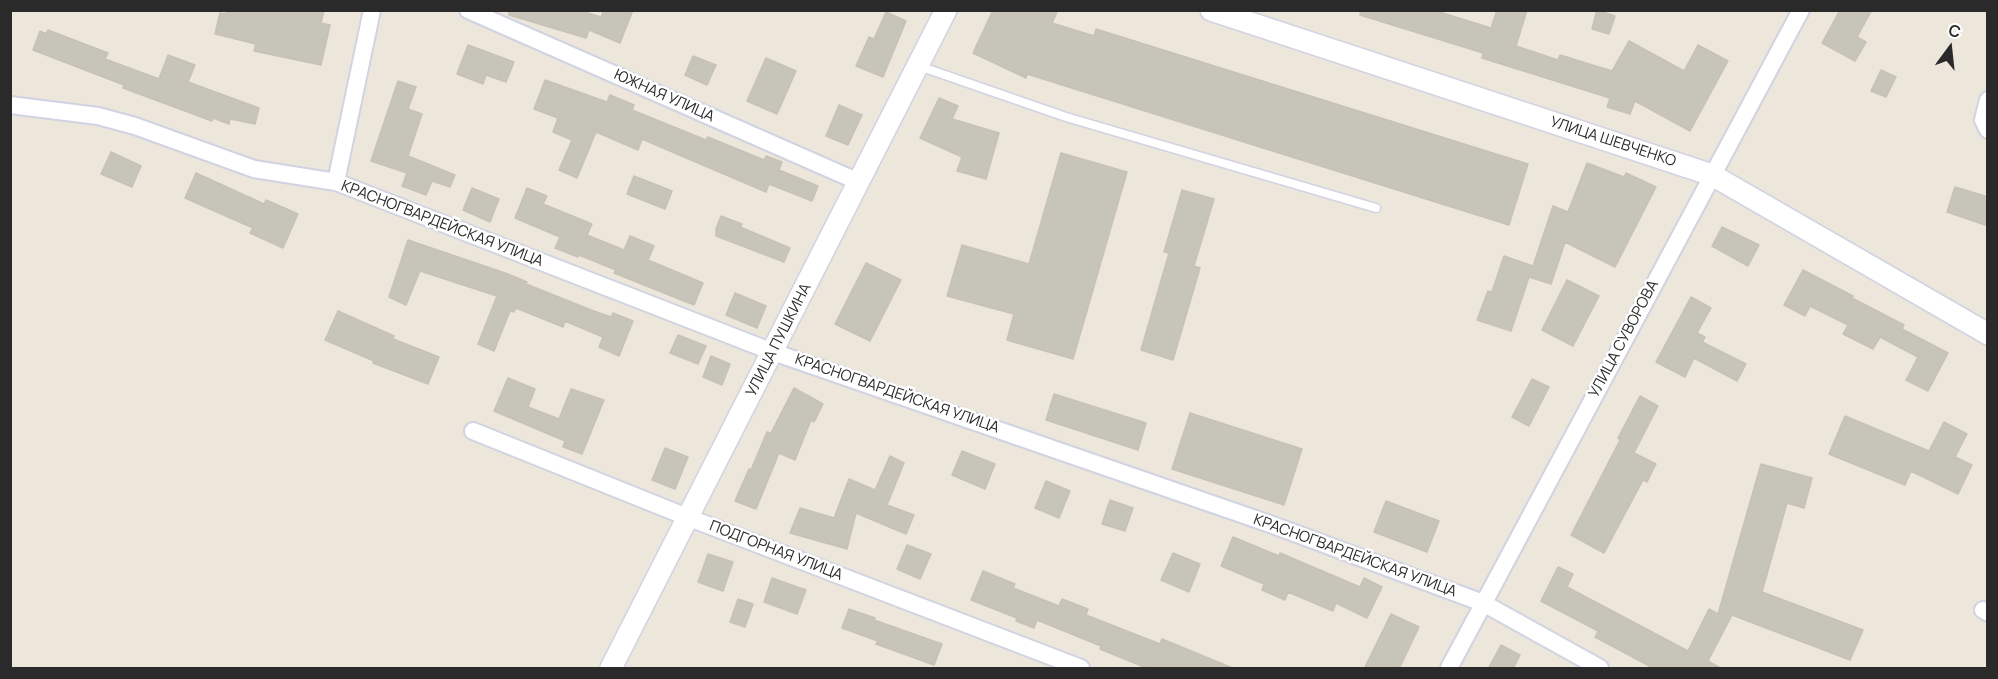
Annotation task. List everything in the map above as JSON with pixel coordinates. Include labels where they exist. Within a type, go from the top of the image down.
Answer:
[{"type":"street","points":[[336,182],[372,10]]},
{"type":"street","name":"ЮЖНАЯ УЛИЦА","points":[[468,10],[859,182]]},
{"type":"street","name":"УЛИЦА ПУШКИНА","points":[[610,669],[946,10]]},
{"type":"street","name":"УЛИЦА ШЕВЧЕНКО","points":[[1211,10],[1712,174],[1988,334]]},
{"type":"street","name":"УЛИЦА СУВОРОВА","points":[[1449,669],[1801,10]]},
{"type":"street","points":[[1988,100],[1983,120],[1988,130]]},
{"type":"street","name":"КРАСНОГВАРДЕЙСКАЯ УЛИЦА","points":[[10,105],[98,116],[135,126],[254,169],[336,182],[773,352],[1258,520],[1483,603],[1600,669]]},
{"type":"street","name":"ПОДГОРНАЯ УЛИЦА","points":[[473,431],[687,517],[1081,669]]},
{"type":"lane","points":[[918,65],[1066,117],[1376,208]]},
{"type":"building","points":[[226,10],[324,10],[321,23],[330,25],[321,65],[254,51],[256,44],[215,34],[220,13],[226,14]]},
{"type":"building","points":[[509,10],[578,10],[601,17],[604,10],[633,10],[620,43],[589,30],[586,38],[509,15]]},
{"type":"building","points":[[993,10],[1058,10],[1052,23],[1094,36],[1096,29],[1528,164],[1509,225],[1027,74],[1026,78],[973,53]]},
{"type":"building","points":[[1361,10],[1433,10],[1491,28],[1497,10],[1527,10],[1516,46],[1558,60],[1560,55],[1612,71],[1629,41],[1684,71],[1698,45],[1728,61],[1690,131],[1635,101],[1630,114],[1607,107],[1610,98],[1482,58],[1483,53],[1360,15]]},
{"type":"building","points":[[1597,10],[1615,16],[1609,34],[1592,29]]},
{"type":"building","points":[[1840,10],[1872,10],[1857,37],[1866,42],[1855,61],[1822,43]]},
{"type":"building","points":[[886,12],[906,21],[883,77],[856,66],[869,37],[874,39]]},
{"type":"building","points":[[48,30],[108,53],[105,59],[159,79],[168,55],[195,65],[188,82],[259,108],[255,124],[230,119],[229,124],[213,118],[212,121],[123,88],[124,85],[33,50],[40,31],[46,34]]},
{"type":"building","points":[[468,45],[514,62],[506,82],[486,75],[483,84],[457,74]]},
{"type":"building","points":[[693,56],[716,65],[707,85],[685,75]]},
{"type":"building","points":[[766,58],[796,71],[777,114],[747,101]]},
{"type":"building","points":[[1881,70],[1896,77],[1886,97],[1871,91]]},
{"type":"building","points":[[545,80],[607,102],[610,95],[634,105],[632,110],[706,140],[708,137],[764,160],[766,156],[782,162],[779,170],[818,186],[812,201],[769,184],[766,192],[642,139],[638,150],[596,132],[577,178],[559,170],[572,140],[553,132],[558,118],[534,109]]},
{"type":"building","points":[[398,81],[416,87],[408,109],[422,114],[408,156],[455,175],[450,187],[432,181],[426,195],[402,186],[407,173],[371,161]]},
{"type":"building","points":[[939,98],[958,106],[952,119],[999,133],[986,179],[957,171],[962,157],[920,138]]},
{"type":"building","points":[[839,105],[862,115],[848,145],[826,136]]},
{"type":"building","points":[[111,152],[141,166],[132,187],[101,174]]},
{"type":"building","points":[[1061,153],[1127,172],[1073,359],[1007,340],[1014,314],[947,296],[962,245],[1029,264]]},
{"type":"building","points":[[1587,163],[1624,177],[1626,173],[1656,187],[1615,267],[1565,242],[1551,284],[1529,277],[1511,331],[1477,320],[1488,291],[1492,292],[1504,256],[1533,266],[1553,206],[1568,212]]},
{"type":"building","points":[[196,173],[264,204],[266,200],[298,214],[283,248],[250,233],[253,228],[185,198]]},
{"type":"building","points":[[634,176],[672,191],[665,209],[627,194]]},
{"type":"building","points":[[1955,187],[1988,197],[1988,226],[1947,212]]},
{"type":"building","points":[[472,188],[499,199],[490,222],[463,210]]},
{"type":"building","points":[[527,188],[547,196],[543,204],[592,224],[587,235],[624,250],[630,236],[654,246],[648,260],[703,283],[694,305],[614,273],[616,270],[555,248],[560,237],[515,218]]},
{"type":"building","points":[[1182,190],[1214,199],[1194,266],[1200,268],[1173,360],[1141,350],[1169,253],[1164,252]]},
{"type":"building","points":[[721,216],[742,224],[740,227],[790,248],[784,262],[716,236]]},
{"type":"building","points":[[1722,227],[1759,245],[1748,266],[1712,246]]},
{"type":"building","points":[[408,240],[508,274],[527,282],[526,284],[591,310],[611,317],[613,313],[633,321],[619,356],[599,347],[603,337],[565,321],[563,327],[516,308],[514,312],[510,311],[494,351],[478,344],[497,296],[420,271],[406,305],[389,297]]},
{"type":"building","points":[[866,263],[901,280],[870,341],[835,324]]},
{"type":"building","points":[[1803,270],[1904,325],[1902,329],[1948,353],[1928,391],[1906,380],[1918,357],[1880,337],[1873,349],[1843,334],[1848,325],[1810,306],[1805,316],[1784,305]]},
{"type":"building","points":[[1567,280],[1599,296],[1573,346],[1542,330]]},
{"type":"building","points":[[735,293],[766,306],[757,328],[726,315]]},
{"type":"building","points":[[1691,297],[1711,308],[1697,333],[1705,337],[1702,342],[1746,364],[1737,381],[1694,358],[1685,377],[1656,362]]},
{"type":"building","points":[[338,311],[394,336],[393,339],[439,357],[428,384],[373,363],[374,361],[325,340]]},
{"type":"building","points":[[678,335],[706,346],[698,364],[670,353]]},
{"type":"building","points":[[711,356],[730,364],[722,385],[703,377]]},
{"type":"building","points":[[508,378],[535,389],[528,407],[559,419],[571,389],[604,400],[582,454],[563,447],[565,441],[494,411]]},
{"type":"building","points":[[1532,379],[1549,387],[1529,426],[1512,417]]},
{"type":"building","points":[[794,388],[823,404],[814,422],[811,420],[795,460],[779,453],[756,509],[735,501],[767,432],[771,433]]},
{"type":"building","points":[[1054,394],[1146,423],[1138,450],[1046,420]]},
{"type":"building","points":[[1640,396],[1658,406],[1634,453],[1656,464],[1647,482],[1643,480],[1604,553],[1571,535]]},
{"type":"building","points":[[1190,413],[1302,449],[1284,505],[1172,469]]},
{"type":"building","points":[[1845,416],[1929,451],[1944,422],[1967,434],[1955,457],[1972,465],[1958,494],[1911,471],[1905,485],[1829,454]]},
{"type":"building","points":[[665,448],[688,457],[675,489],[652,480]]},
{"type":"building","points":[[962,451],[995,464],[985,489],[952,475]]},
{"type":"building","points":[[890,456],[904,463],[887,505],[914,515],[906,534],[856,513],[847,549],[790,533],[800,508],[834,518],[849,479],[875,490]]},
{"type":"building","points":[[1761,464],[1812,478],[1804,508],[1787,503],[1762,592],[1863,630],[1850,660],[1732,615],[1708,661],[1722,669],[1655,669],[1595,637],[1598,631],[1541,601],[1558,567],[1573,574],[1567,587],[1688,651],[1709,609],[1718,614]]},
{"type":"building","points":[[1046,481],[1070,491],[1059,518],[1035,508]]},
{"type":"building","points":[[1110,500],[1133,508],[1125,531],[1102,524]]},
{"type":"building","points":[[1386,501],[1439,521],[1427,552],[1374,532]]},
{"type":"building","points":[[1233,537],[1279,556],[1280,553],[1360,587],[1364,578],[1382,587],[1367,618],[1336,603],[1333,611],[1288,592],[1285,600],[1262,590],[1264,584],[1221,566]]},
{"type":"building","points":[[907,545],[931,554],[920,579],[897,569]]},
{"type":"building","points":[[1173,553],[1200,564],[1189,592],[1161,580]]},
{"type":"building","points":[[708,554],[733,562],[723,591],[698,582]]},
{"type":"building","points":[[983,571],[1015,584],[1013,588],[1059,606],[1062,599],[1088,609],[1086,615],[1160,644],[1162,639],[1235,669],[1149,669],[1100,649],[1101,646],[1037,620],[1034,628],[1016,621],[1017,618],[971,600]]},
{"type":"building","points":[[772,578],[806,590],[797,614],[764,602]]},
{"type":"building","points":[[738,599],[753,604],[745,627],[730,622]]},
{"type":"building","points":[[849,609],[942,644],[934,665],[876,644],[878,641],[842,628]]},
{"type":"building","points":[[1391,614],[1419,627],[1399,669],[1364,669]]},
{"type":"building","points":[[1501,645],[1520,655],[1513,669],[1488,669]]}]
